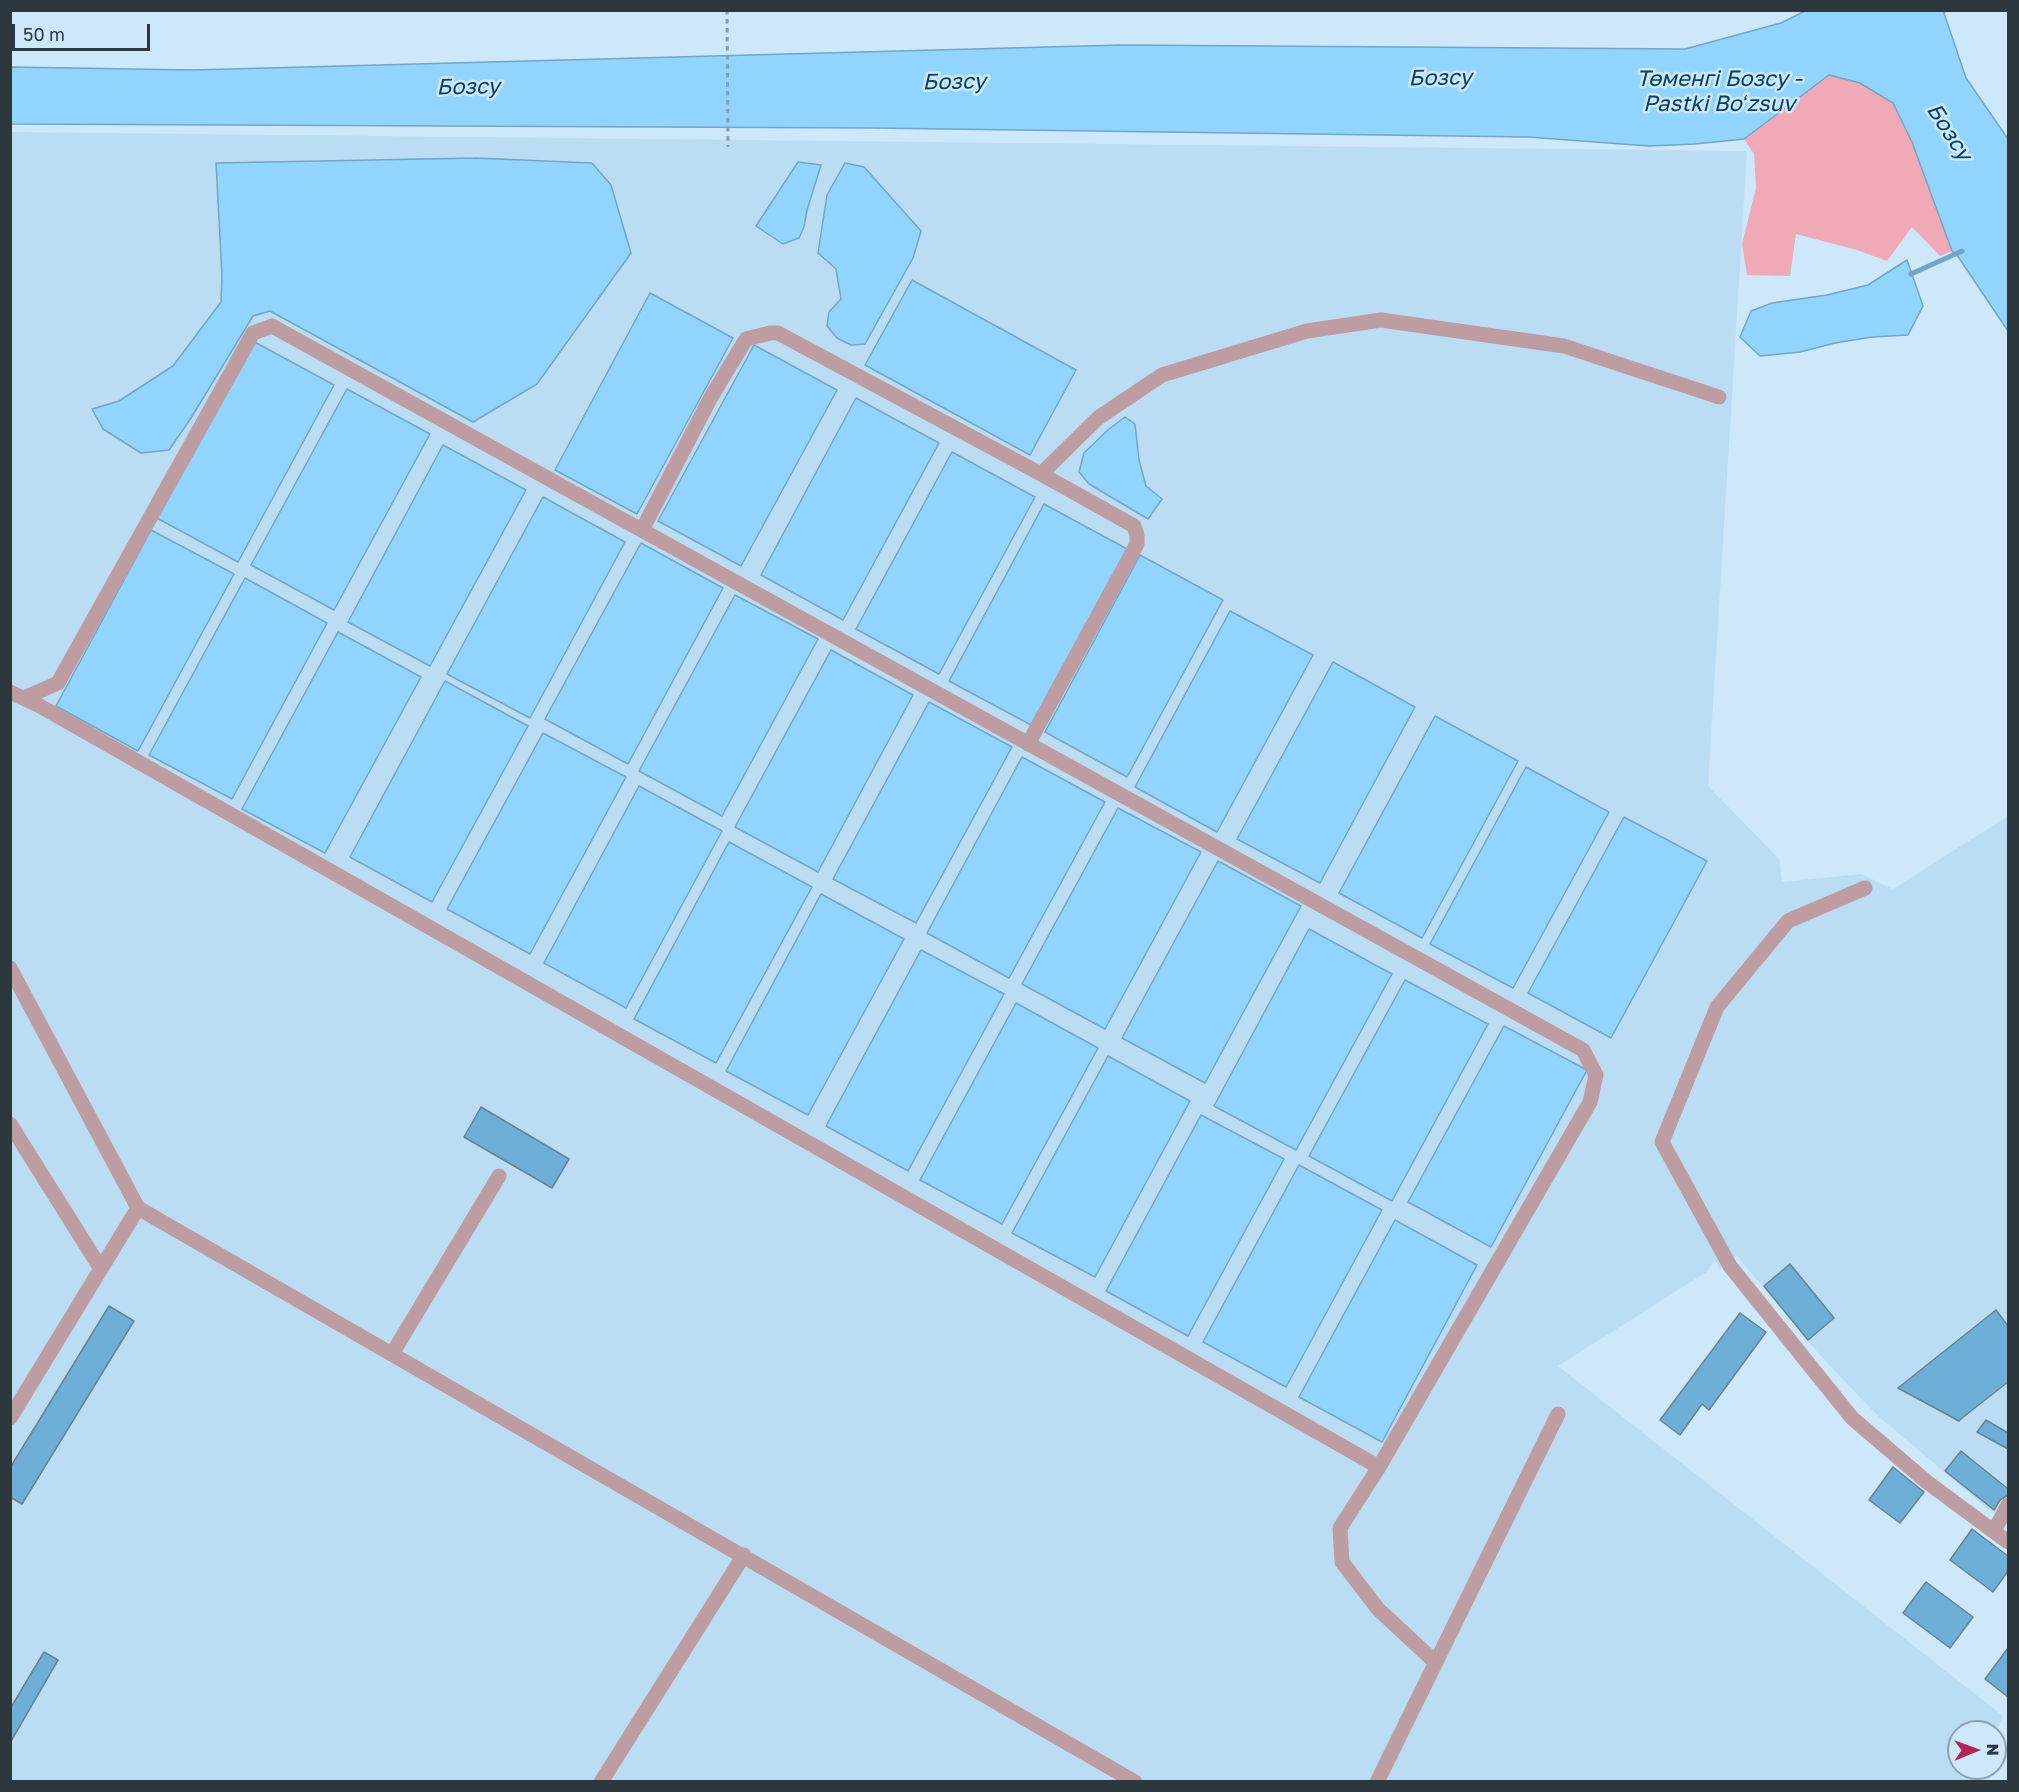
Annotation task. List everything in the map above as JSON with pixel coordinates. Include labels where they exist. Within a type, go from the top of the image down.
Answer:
[{"type":"street","points":[[1041,474],[1098,418],[1162,375],[1307,331],[1381,320],[1564,346],[1719,397]]},
{"type":"street","points":[[17,695],[58,683],[253,333],[272,326],[1583,1050],[1596,1075],[1590,1102],[1379,1467],[1340,1528],[1342,1562],[1378,1609],[1435,1662]]},
{"type":"street","points":[[642,530],[711,397],[746,339],[770,333],[778,333],[1041,474],[1134,526],[1137,544],[1028,744]]},
{"type":"street","points":[[17,695],[1379,1467]]},
{"type":"street","points":[[1865,888],[1788,921],[1717,1006],[1662,1142],[1730,1266],[1852,1418],[1927,1482],[2008,1542]]},
{"type":"street","points":[[10,968],[138,1208],[1135,1782]]},
{"type":"street","points":[[10,1124],[101,1269]]},
{"type":"street","points":[[392,1354],[499,1176]]},
{"type":"street","points":[[10,1418],[138,1208]]},
{"type":"street","points":[[1377,1782],[1558,1414]]},
{"type":"street","points":[[1994,1531],[2008,1505]]},
{"type":"street","points":[[601,1782],[744,1555]]},
{"type":"path","points":[[728,10],[728,147]]},
{"type":"shaded area","points":[[1829,75],[1860,83],[1893,103],[1912,142],[1952,251],[1940,256],[1912,227],[1887,261],[1857,250],[1796,234],[1790,276],[1747,275],[1742,244],[1756,188],[1754,154],[1744,139]]},
{"type":"shaded area","points":[[11,132],[1747,151],[1708,786],[1779,859],[1782,882],[1861,874],[1893,889],[2008,816],[2008,1489],[1994,1514],[1877,1415],[1819,1354],[1737,1256],[1719,1269],[1715,1259],[1708,1271],[1558,1366],[2003,1716],[2001,1720],[1947,1720],[1947,1780],[1973,1781],[11,1782]]},
{"type":"water","name":"Төменгі Бозсу - Pastki Boʻzsuv","points":[[1807,10],[1946,11],[1944,13],[1966,78],[2008,139],[2008,331],[1957,255],[1952,251],[1912,142],[1893,103],[1860,83],[1829,75],[1744,139],[1649,146],[1528,137],[873,128],[11,124],[11,67],[193,70],[1121,45],[1685,49],[1781,23]]},
{"type":"water","points":[[475,158],[592,163],[611,185],[631,253],[537,384],[473,422],[270,311],[253,316],[169,450],[141,453],[103,429],[92,409],[119,401],[173,366],[221,302],[222,276],[216,163]]},
{"type":"water","points":[[798,162],[821,165],[799,238],[783,244],[756,226]]},
{"type":"water","points":[[845,163],[864,167],[921,231],[913,258],[865,344],[851,345],[837,338],[827,326],[829,312],[841,299],[836,269],[818,253],[827,195]]},
{"type":"water","points":[[1907,260],[1923,306],[1908,335],[1872,337],[1800,352],[1760,356],[1740,337],[1751,311],[1772,303],[1827,295],[1868,285]]},
{"type":"water","points":[[912,280],[1076,370],[1030,455],[865,365]]},
{"type":"water","points":[[650,293],[733,338],[637,514],[555,470]]},
{"type":"water","points":[[251,340],[334,385],[238,562],[155,517]]},
{"type":"water","points":[[754,345],[837,390],[741,566],[658,521]]},
{"type":"water","points":[[347,389],[430,434],[334,610],[251,565]]},
{"type":"water","points":[[856,398],[939,443],[843,620],[761,575]]},
{"type":"water","points":[[1125,417],[1135,424],[1139,460],[1146,486],[1162,499],[1148,519],[1089,484],[1079,472],[1084,453]]},
{"type":"water","points":[[443,445],[526,490],[430,666],[348,622]]},
{"type":"water","points":[[952,452],[1035,497],[939,674],[856,629]]},
{"type":"water","points":[[543,497],[625,542],[530,718],[447,674]]},
{"type":"water","points":[[1044,504],[1127,549],[1031,725],[949,681]]},
{"type":"water","points":[[151,530],[234,574],[138,751],[56,706]]},
{"type":"water","points":[[641,543],[723,588],[628,764],[545,719]]},
{"type":"water","points":[[1140,555],[1223,600],[1127,777],[1045,732]]},
{"type":"water","points":[[245,578],[327,623],[232,799],[149,755]]},
{"type":"water","points":[[735,595],[818,639],[722,816],[639,771]]},
{"type":"water","points":[[1230,611],[1313,655],[1217,832],[1135,787]]},
{"type":"water","points":[[338,632],[421,677],[325,853],[242,809]]},
{"type":"water","points":[[831,650],[913,695],[818,872],[735,827]]},
{"type":"water","points":[[1333,662],[1415,707],[1320,883],[1237,839]]},
{"type":"water","points":[[445,681],[528,726],[432,902],[350,857]]},
{"type":"water","points":[[929,702],[1012,747],[916,923],[833,879]]},
{"type":"water","points":[[1435,716],[1518,761],[1422,938],[1339,893]]},
{"type":"water","points":[[543,733],[626,777],[530,954],[447,909]]},
{"type":"water","points":[[1022,757],[1105,802],[1009,978],[927,933]]},
{"type":"water","points":[[1526,767],[1609,812],[1513,988],[1430,944]]},
{"type":"water","points":[[639,786],[722,831],[626,1008],[544,963]]},
{"type":"water","points":[[1118,808],[1201,852],[1105,1029],[1022,984]]},
{"type":"water","points":[[1624,817],[1707,861],[1611,1038],[1528,993]]},
{"type":"water","points":[[729,842],[812,887],[716,1063],[634,1019]]},
{"type":"water","points":[[1218,861],[1301,906],[1205,1083],[1122,1038]]},
{"type":"water","points":[[821,894],[904,939],[808,1115],[726,1071]]},
{"type":"water","points":[[1309,929],[1392,974],[1296,1150],[1214,1106]]},
{"type":"water","points":[[921,950],[1004,994],[908,1171],[826,1126]]},
{"type":"water","points":[[1405,980],[1488,1024],[1392,1201],[1309,1156]]},
{"type":"water","points":[[1016,1003],[1098,1048],[1002,1224],[920,1180]]},
{"type":"water","points":[[1504,1026],[1587,1070],[1491,1247],[1408,1202]]},
{"type":"water","points":[[1108,1056],[1190,1101],[1095,1277],[1012,1233]]},
{"type":"water","points":[[1201,1115],[1284,1159],[1188,1336],[1106,1291]]},
{"type":"water","points":[[1299,1165],[1382,1210],[1286,1387],[1203,1342]]},
{"type":"water","points":[[1395,1220],[1477,1265],[1382,1442],[1299,1397]]},
{"type":"building","points":[[481,1107],[569,1159],[552,1188],[464,1137]]},
{"type":"building","points":[[1790,1264],[1834,1318],[1808,1340],[1764,1286]]},
{"type":"building","points":[[109,1306],[134,1321],[22,1504],[10,1497],[10,1468]]},
{"type":"building","points":[[1996,1310],[2008,1326],[2008,1382],[1959,1421],[1898,1388]]},
{"type":"building","points":[[1740,1313],[1766,1332],[1709,1410],[1702,1404],[1680,1435],[1660,1420]]},
{"type":"building","points":[[1986,1420],[2008,1433],[2008,1449],[1977,1432]]},
{"type":"building","points":[[1961,1451],[2008,1489],[2008,1495],[2000,1500],[1994,1510],[1945,1471]]},
{"type":"building","points":[[1893,1467],[1924,1492],[1900,1523],[1869,1500]]},
{"type":"building","points":[[1972,1529],[2008,1556],[2008,1571],[1993,1592],[1950,1560]]},
{"type":"building","points":[[1926,1582],[1973,1617],[1950,1648],[1903,1613]]},
{"type":"building","points":[[2008,1648],[2008,1697],[1985,1679]]},
{"type":"building","points":[[44,1652],[58,1660],[10,1743],[10,1709]]},
{"type":"waterway","points":[[1911,274],[1962,251]]},
{"type":"water label","name":"Бозсу","points":[[1440,78]]},
{"type":"water label","name":"Бозсу","points":[[954,82]]},
{"type":"water label","name":"Бозсу","points":[[468,87]]},
{"type":"water label","name":"Бозсу","points":[[1949,132]]}]
